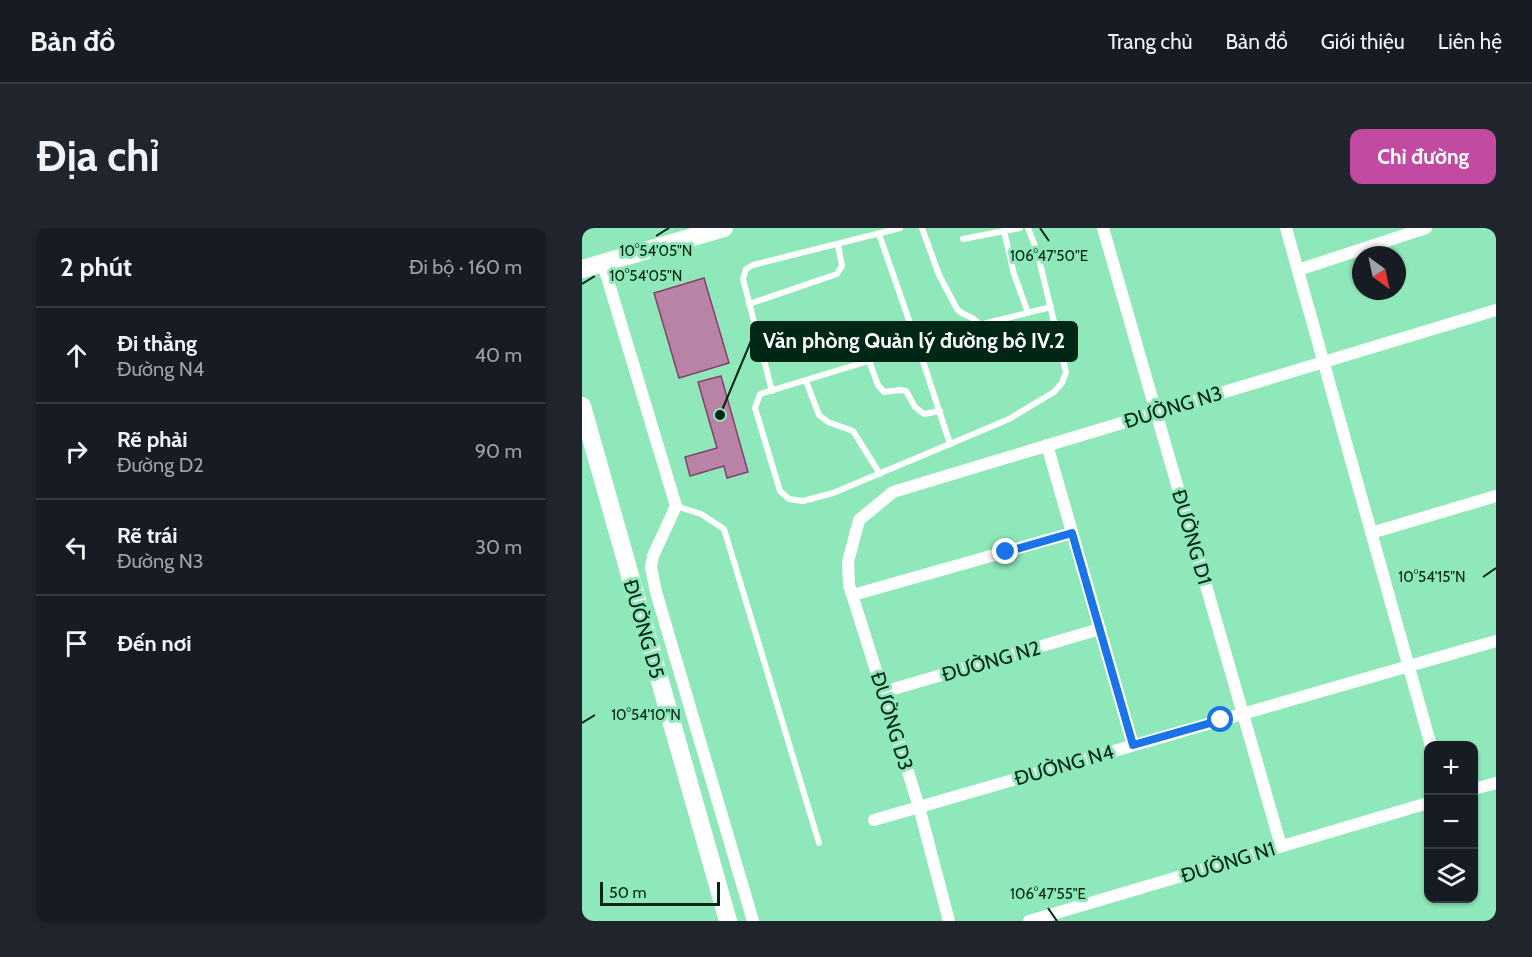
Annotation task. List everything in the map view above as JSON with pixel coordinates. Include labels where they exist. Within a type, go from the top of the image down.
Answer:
[{"type":"street","points":[[582,269],[724,228]]},
{"type":"street","name":"ĐƯỜNG D1","points":[[1103,228],[1281,846]]},
{"type":"street","points":[[1286,228],[1430,741]]},
{"type":"street","points":[[1298,270],[1426,228]]},
{"type":"street","points":[[603,264],[676,506],[653,556],[653,575],[708,773],[753,921]]},
{"type":"street","name":"ĐƯỜNG N3","points":[[859,520],[893,492],[1496,310]]},
{"type":"street","name":"ĐƯỜNG D5","points":[[582,406],[728,921]]},
{"type":"street","points":[[1047,445],[1133,745]]},
{"type":"street","points":[[1371,533],[1496,496]]},
{"type":"street","name":"ĐƯỜNG D3","points":[[859,520],[848,562],[849,585],[919,807],[949,921]]},
{"type":"street","points":[[853,595],[1072,533]]},
{"type":"street","name":"ĐƯỜNG N2","points":[[883,692],[1100,629]]},
{"type":"street","name":"ĐƯỜNG N4","points":[[874,820],[1496,641]]},
{"type":"street","points":[[1478,788],[1496,783]]},
{"type":"street","name":"ĐƯỜNG N1","points":[[1029,921],[1424,803]]},
{"type":"lane","points":[[772,391],[743,279],[746,269],[753,265],[900,228]]},
{"type":"lane","points":[[922,228],[939,275],[957,309],[974,317],[979,325]]},
{"type":"lane","points":[[963,239],[1020,228]]},
{"type":"lane","points":[[1028,228],[1037,251],[1051,307],[1066,372],[1062,383],[1054,392],[1009,419],[833,493],[803,501],[789,500],[780,491],[755,408],[760,394],[979,325],[1051,307]]},
{"type":"lane","points":[[1004,231],[1014,274],[1028,313]]},
{"type":"lane","points":[[879,234],[950,444]]},
{"type":"lane","points":[[749,304],[837,274],[842,266],[838,245]]},
{"type":"lane","points":[[869,361],[878,385],[884,392],[906,391],[915,407],[924,414],[940,411]]},
{"type":"lane","points":[[806,381],[819,415],[828,422],[853,430],[880,474]]},
{"type":"lane","points":[[676,506],[701,514],[724,529],[819,843]]},
{"type":"building","points":[[704,278],[729,363],[679,378],[654,293]]},
{"type":"building","points":[[721,376],[748,472],[727,478],[724,466],[690,476],[685,457],[717,448],[698,382]]},
{"type":"place","name":"Văn phòng Quản lý đường bộ IV.2","points":[[720,415]]},
{"type":"route","points":[[1006,552],[1072,533],[1133,745],[1221,720]]}]
